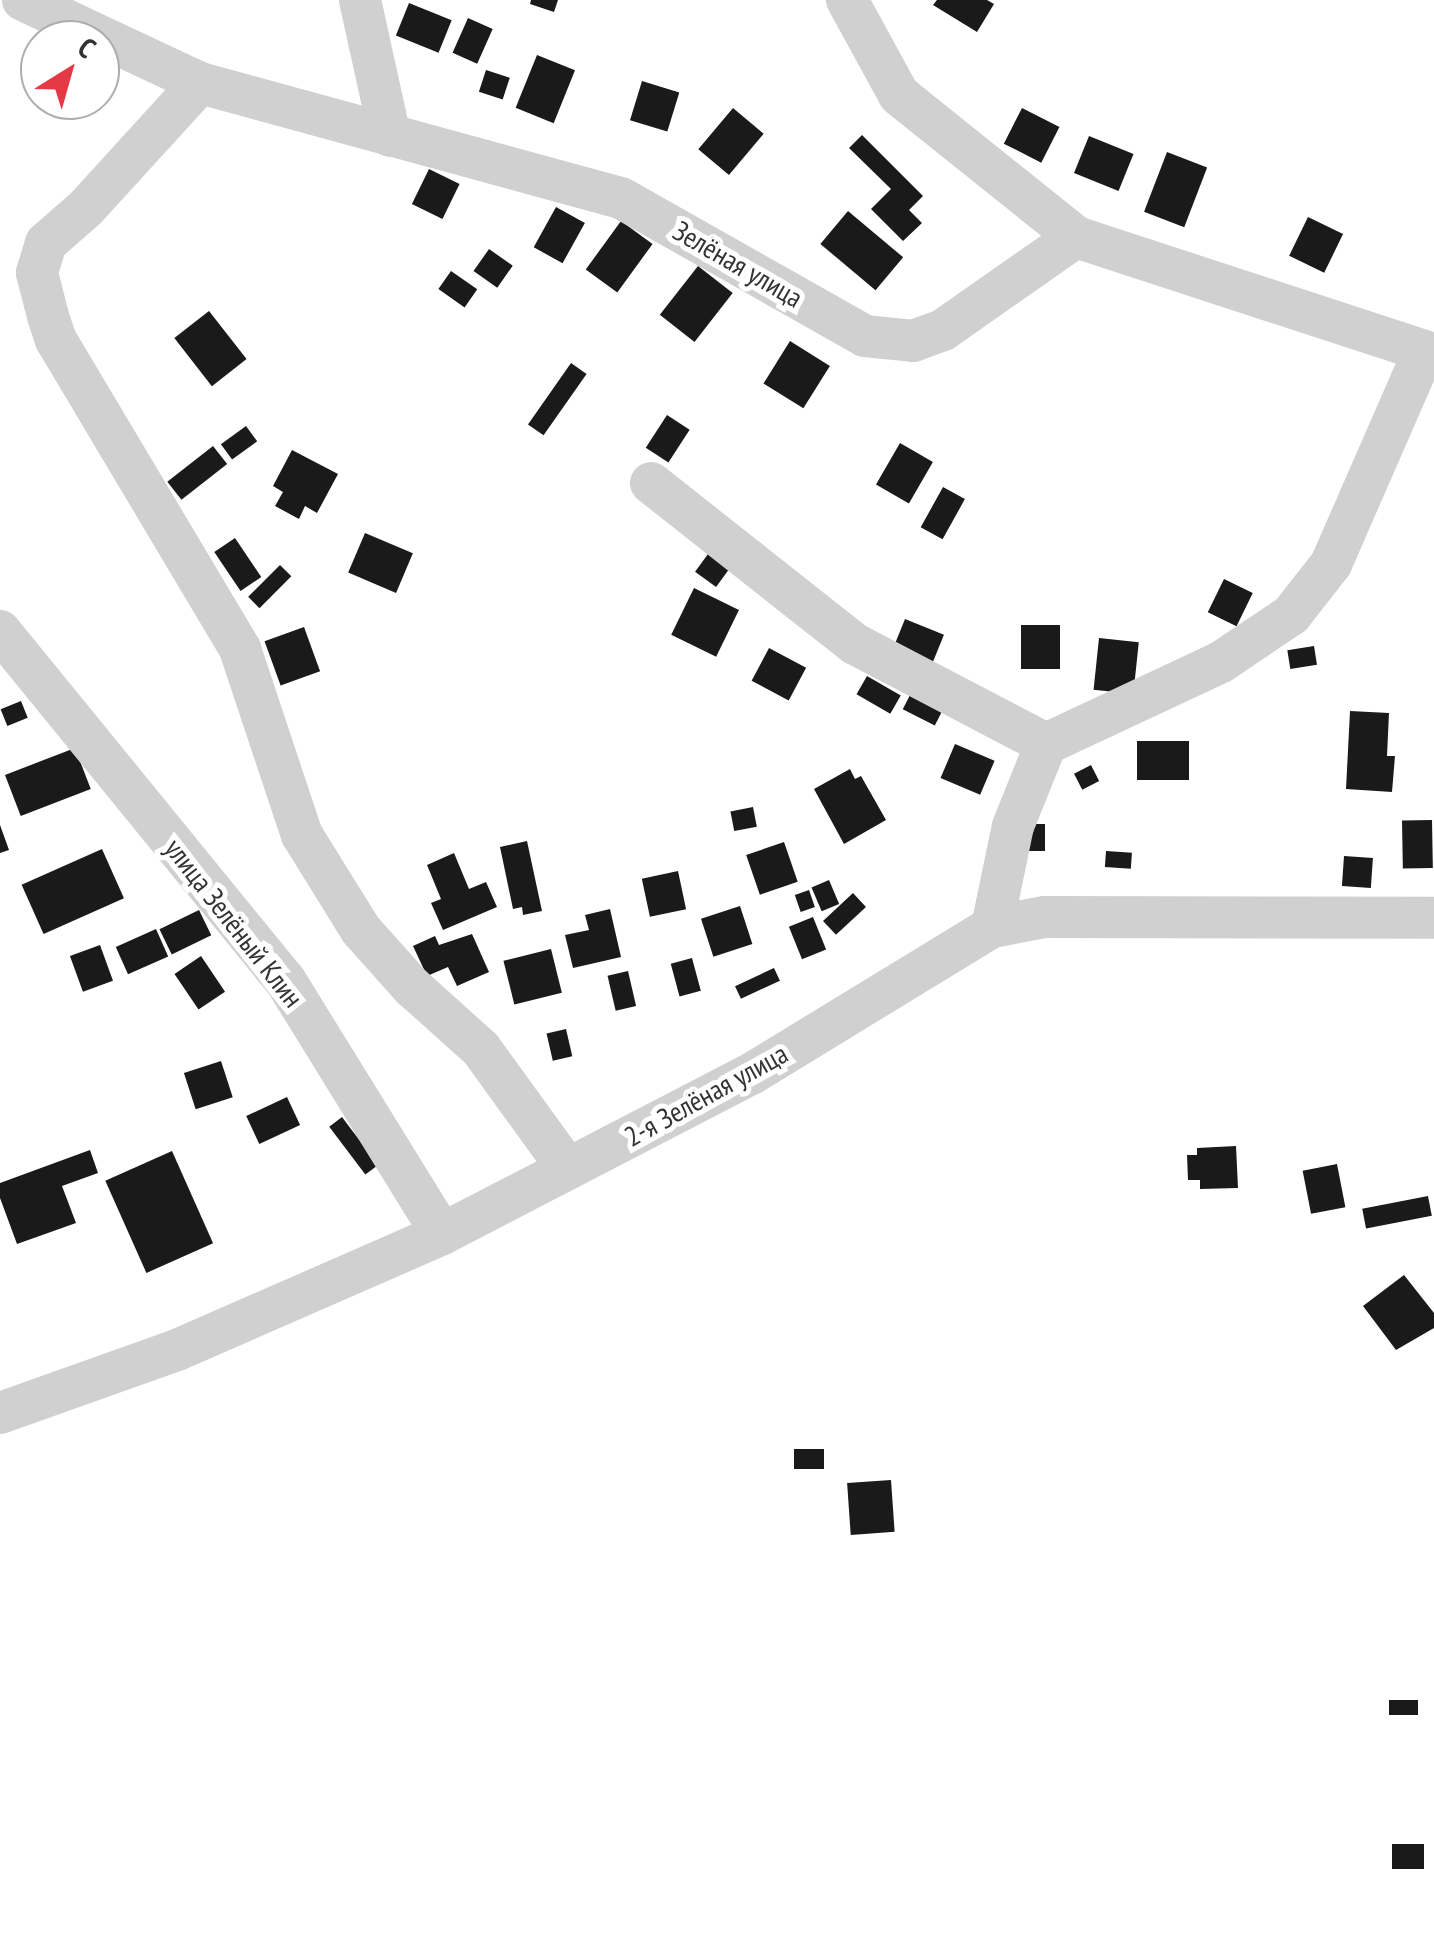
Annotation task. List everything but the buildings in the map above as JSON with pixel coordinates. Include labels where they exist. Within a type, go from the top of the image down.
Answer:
[{"type":"street","name":"Зелёная улица","points":[[24,0],[200,82],[621,198],[865,336],[890,340],[929,336],[967,317],[1076,237]]},
{"type":"street","points":[[360,0],[390,136]]},
{"type":"street","points":[[847,0],[899,95],[1076,237],[1428,353],[1331,564],[1302,604],[1222,662],[1046,744],[1013,826],[992,926]]},
{"type":"street","points":[[200,82],[86,208],[46,244],[37,273],[56,340],[240,650],[302,835],[362,930],[412,987],[481,1049],[568,1169]]},
{"type":"street","points":[[652,483],[855,644],[1046,744]]},
{"type":"street","name":"улица Зелёный Клин","points":[[0,632],[284,980],[442,1234]]},
{"type":"street","name":"2-я Зелёная улица","points":[[0,1413],[177,1350],[442,1234],[751,1074],[992,926],[1045,917],[1434,918]]}]
